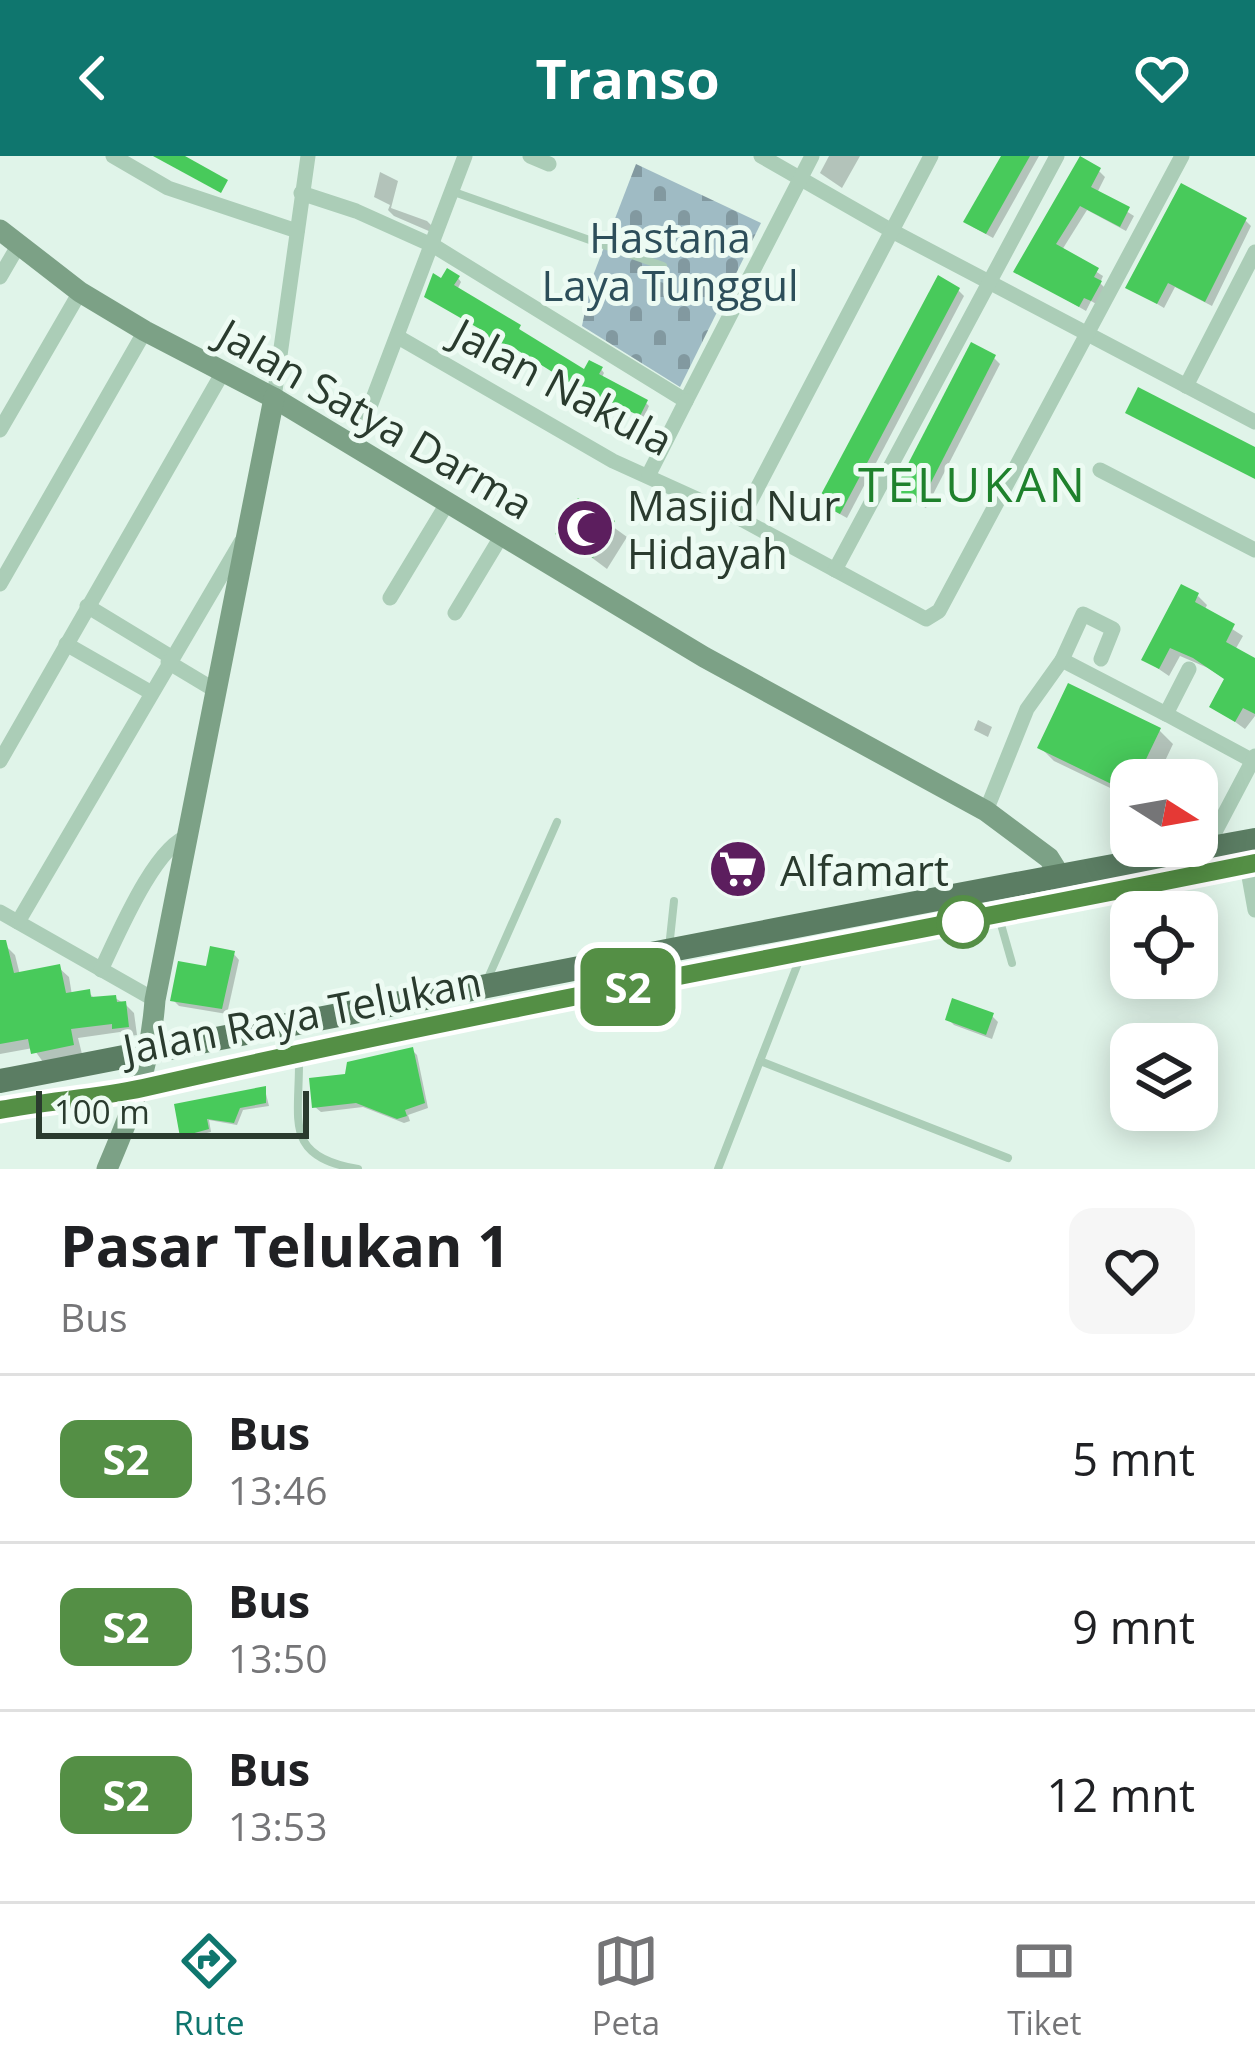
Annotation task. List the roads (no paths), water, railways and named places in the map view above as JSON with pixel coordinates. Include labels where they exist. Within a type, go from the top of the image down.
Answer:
[{"type":"main road","name":"Jalan Satya Darma","points":[[0,230],[80,292],[145,331],[274,398],[704,657],[986,811],[1049,858],[1059,874]]},
{"type":"main road","points":[[107,1169],[151,1053],[155,1000],[274,398]]},
{"type":"main road","name":"Jalan Raya Telukan","points":[[1218,859],[1250,852]]},
{"type":"main road","name":"Jalan Raya Telukan","points":[[0,1081],[1059,874],[1145,867]]},
{"type":"main road","name":"Jalan Raya Telukan","points":[[0,1110],[141,1088],[803,950],[1065,903],[1190,867]]},
{"type":"main road","points":[[1059,874],[1065,903]]},
{"type":"street","points":[[355,446],[465,156]]},
{"type":"street","points":[[530,156],[549,164]]},
{"type":"street","points":[[761,156],[1255,422]]},
{"type":"street","points":[[649,474],[812,156]]},
{"type":"street","points":[[741,519],[932,156]]},
{"type":"street","points":[[836,570],[1057,156]]},
{"type":"street","name":"Jalan Nakula","points":[[398,337],[613,461],[741,519],[919,618],[932,616],[1182,156]]},
{"type":"street","points":[[117,157],[168,188],[297,231]]},
{"type":"street","points":[[274,398],[304,158]]},
{"type":"street","points":[[301,193],[356,211],[434,246],[686,401]]},
{"type":"street","points":[[0,277],[18,246]]},
{"type":"street","points":[[1186,386],[1255,252]]},
{"type":"street","points":[[0,430],[80,292]]},
{"type":"street","points":[[0,584],[6,560],[145,331]]},
{"type":"street","points":[[0,761],[223,372]]},
{"type":"street","points":[[1100,470],[1255,550]]},
{"type":"street","points":[[390,598],[448,502]]},
{"type":"street","points":[[18,922],[249,529]]},
{"type":"street","points":[[455,613],[502,535]]},
{"type":"street","points":[[87,606],[218,692]]},
{"type":"street","points":[[986,811],[1027,709],[1062,660],[1083,614],[1113,629],[1101,659]]},
{"type":"street","points":[[66,644],[150,692]]},
{"type":"street","points":[[1062,660],[1254,759],[1218,838]]},
{"type":"street","points":[[1166,714],[1189,669]]},
{"type":"street","points":[[101,970],[158,865],[177,840],[189,836]]},
{"type":"street","points":[[1250,852],[1255,910]]},
{"type":"street","points":[[0,912],[155,1000]]},
{"type":"lane","points":[[454,192],[663,266]]},
{"type":"lane","points":[[485,985],[556,822]]},
{"type":"lane","points":[[668,951],[674,901]]},
{"type":"lane","points":[[998,914],[1012,963]]},
{"type":"lane","points":[[718,1169],[803,950]]},
{"type":"lane","points":[[298,1056],[300,1136],[309,1153],[358,1169]]},
{"type":"lane","points":[[760,1061],[1008,1158]]},
{"type":"place","name":"Masjid Nur Hidayah","points":[[585,528]]},
{"type":"place","name":"Alfamart","points":[[738,869]]},
{"type":"district","name":"TELUKAN","points":[[973,483]]},
{"type":"park label","name":"Hastana Laya Tunggul","points":[[670,260]]}]
